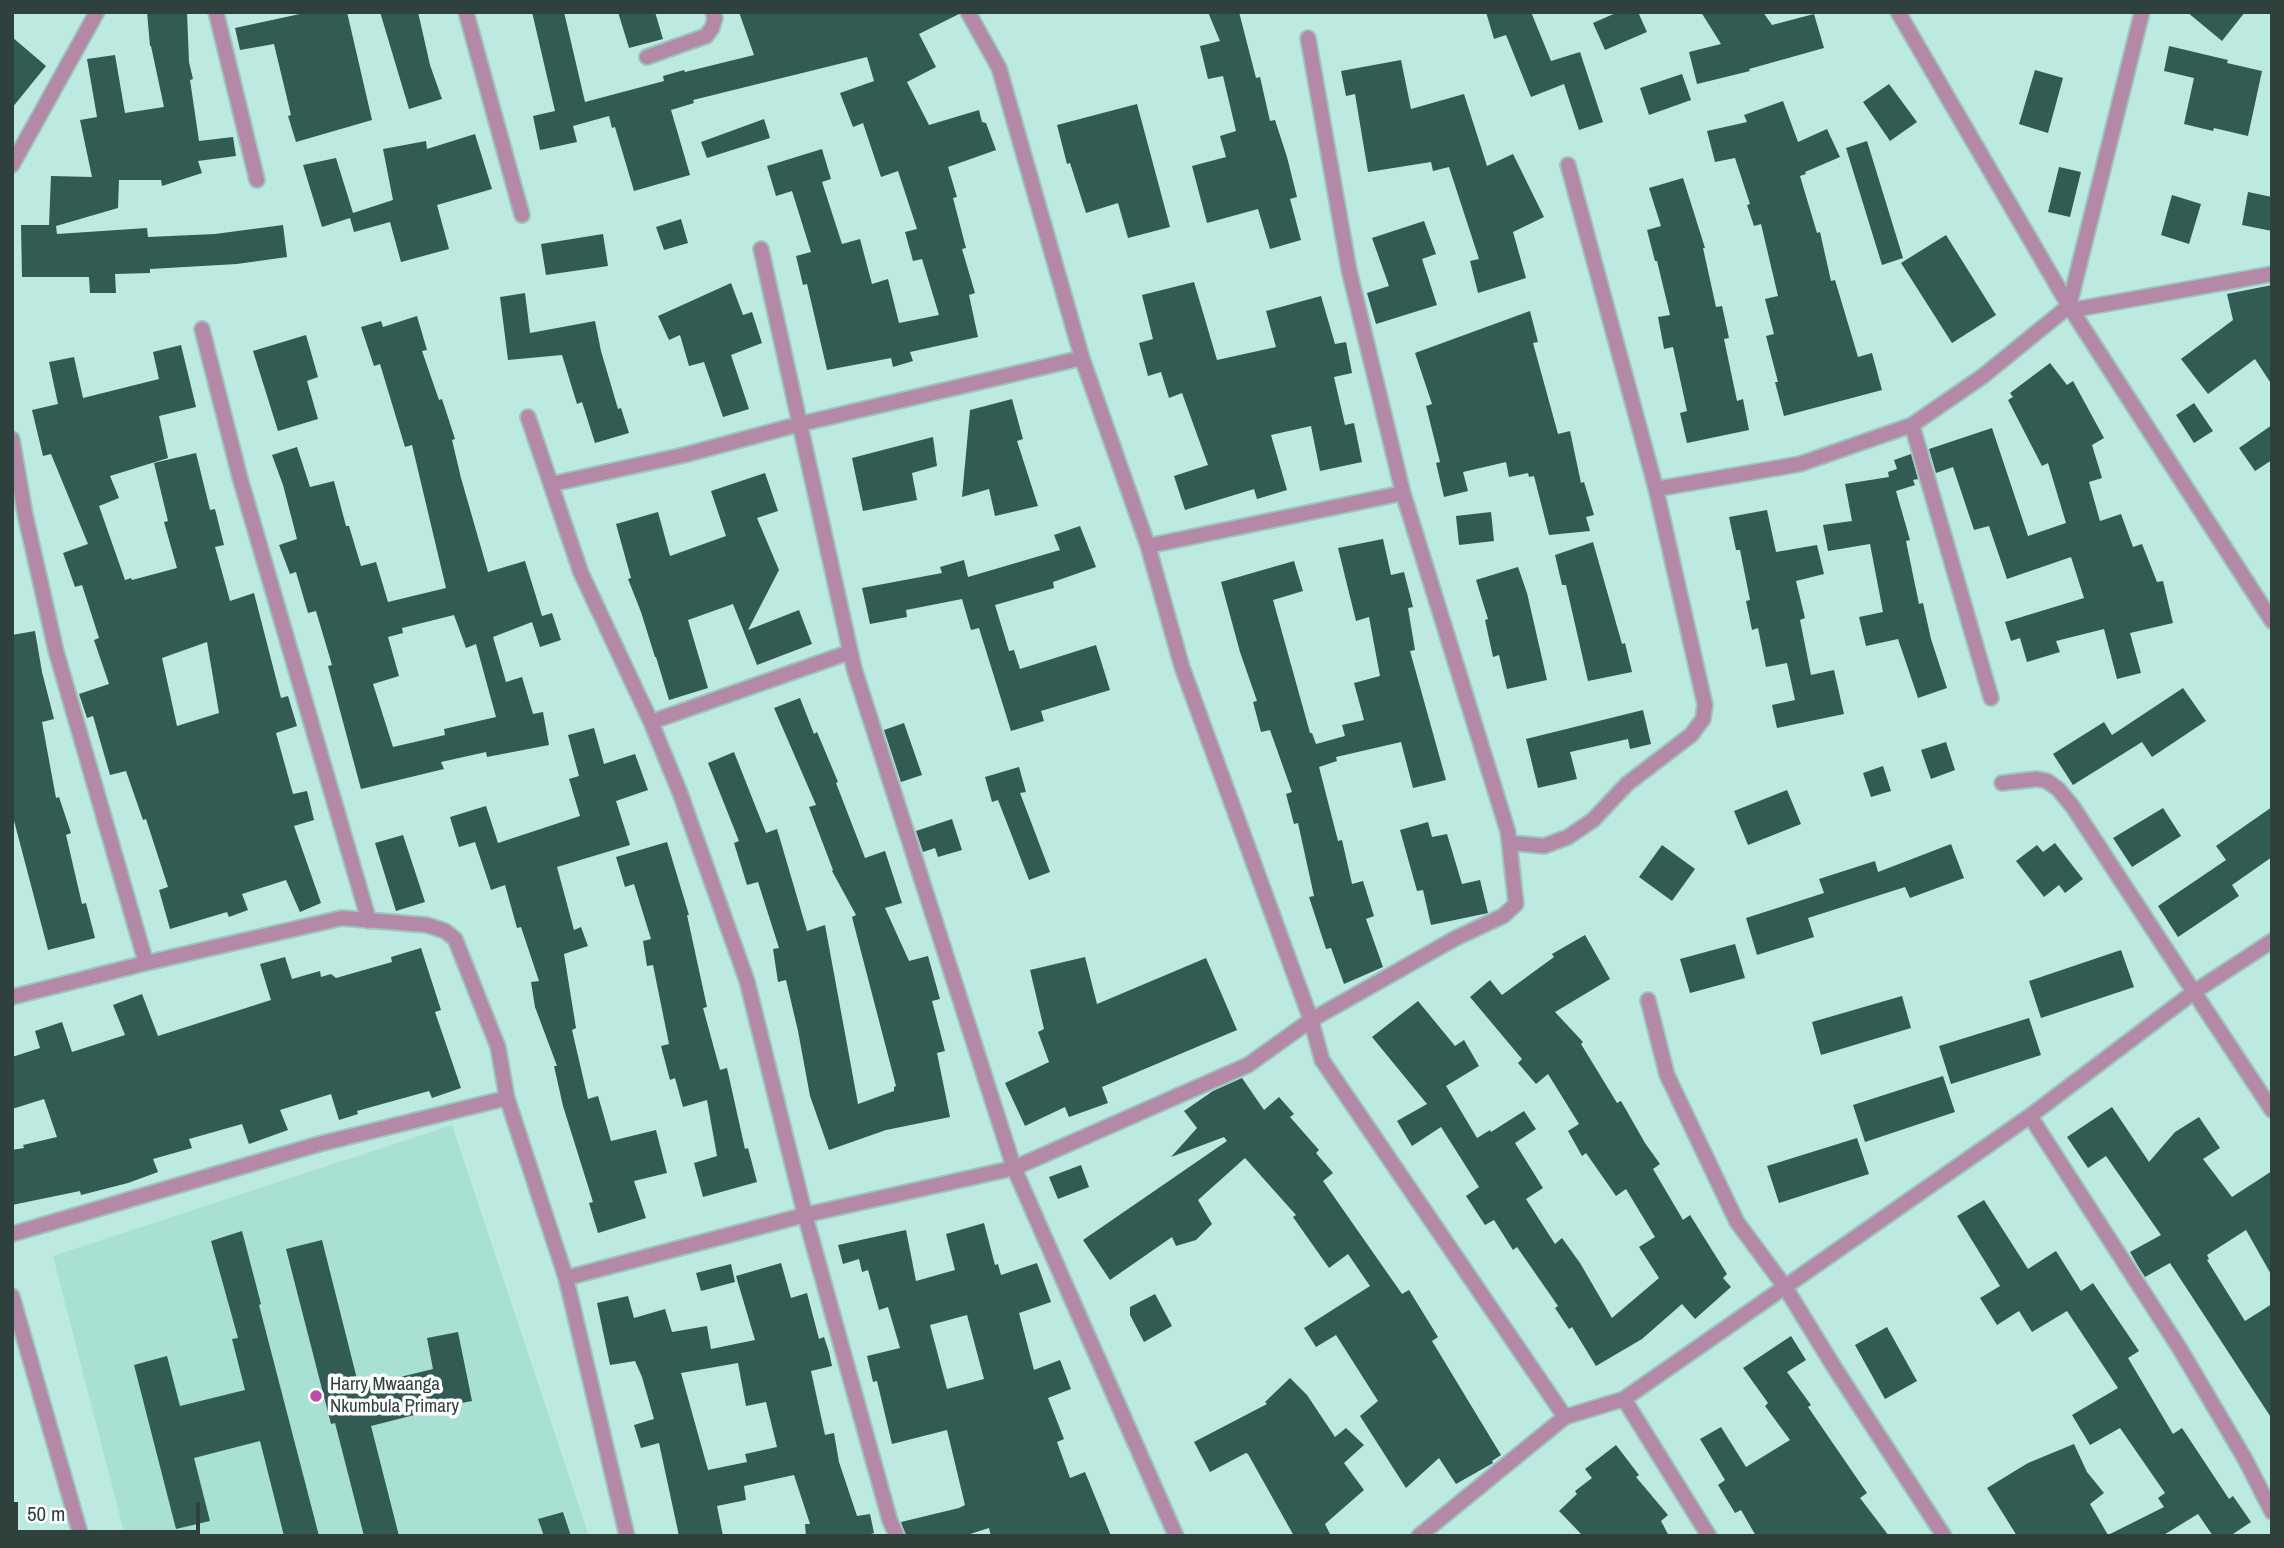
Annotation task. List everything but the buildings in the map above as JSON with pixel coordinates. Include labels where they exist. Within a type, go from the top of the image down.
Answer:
[{"type":"street","points":[[12,165],[97,12]]},
{"type":"street","points":[[216,12],[257,180]]},
{"type":"street","points":[[466,12],[522,215]]},
{"type":"street","points":[[647,57],[706,36],[712,29],[715,18],[713,12]]},
{"type":"street","points":[[968,12],[999,68],[1082,358],[1148,546],[1182,667],[1311,1020],[1322,1060],[1565,1417]]},
{"type":"street","points":[[1898,12],[2070,308],[2272,621]]},
{"type":"street","points":[[2070,308],[2142,12]]},
{"type":"street","points":[[566,1278],[805,1215],[1014,1168],[1248,1065],[1311,1020],[1456,938],[1503,916],[1516,904],[1511,843],[1403,493],[1349,270],[1308,38]]},
{"type":"street","points":[[1511,843],[1544,846],[1568,836],[1593,820],[1627,784],[1691,735],[1703,719],[1705,705],[1656,489],[1568,165]]},
{"type":"street","points":[[761,250],[850,652],[1014,1168],[1176,1536]]},
{"type":"street","points":[[1656,489],[1800,464],[1912,425],[1983,376],[2070,308],[2272,274]]},
{"type":"street","points":[[202,329],[240,478],[369,921]]},
{"type":"street","points":[[552,484],[684,455],[800,424],[1082,358]]},
{"type":"street","points":[[528,417],[581,573],[651,722],[680,793],[747,981],[805,1215],[890,1521],[897,1536]]},
{"type":"street","points":[[1912,425],[1991,698]]},
{"type":"street","points":[[12,439],[25,514],[56,651],[146,963]]},
{"type":"street","points":[[1148,546],[1403,493]]},
{"type":"street","points":[[651,722],[850,652]]},
{"type":"street","points":[[2002,783],[2037,779],[2047,781],[2058,789],[2073,807],[2272,1110]]},
{"type":"street","points":[[12,998],[146,963],[342,918],[428,926],[446,931],[454,939],[498,1048],[507,1098],[566,1278],[627,1536]]},
{"type":"street","points":[[1419,1536],[1565,1417],[1624,1399],[2030,1116],[2194,992],[2272,941]]},
{"type":"street","points":[[1648,1000],[1667,1076],[1737,1222],[1785,1287],[1944,1536]]},
{"type":"street","points":[[12,1234],[320,1144],[507,1098]]},
{"type":"street","points":[[2030,1116],[2180,1349],[2245,1459],[2272,1512]]},
{"type":"street","points":[[12,1296],[81,1536]]},
{"type":"street","points":[[1624,1399],[1709,1536]]},
{"type":"shaded area","name":"Harry Mwaanga Nkumbula Primary","points":[[452,1125],[589,1536],[125,1536],[53,1256]]},
{"type":"place","name":"Harry Mwaanga Nkumbula Primary","points":[[316,1396]]}]
